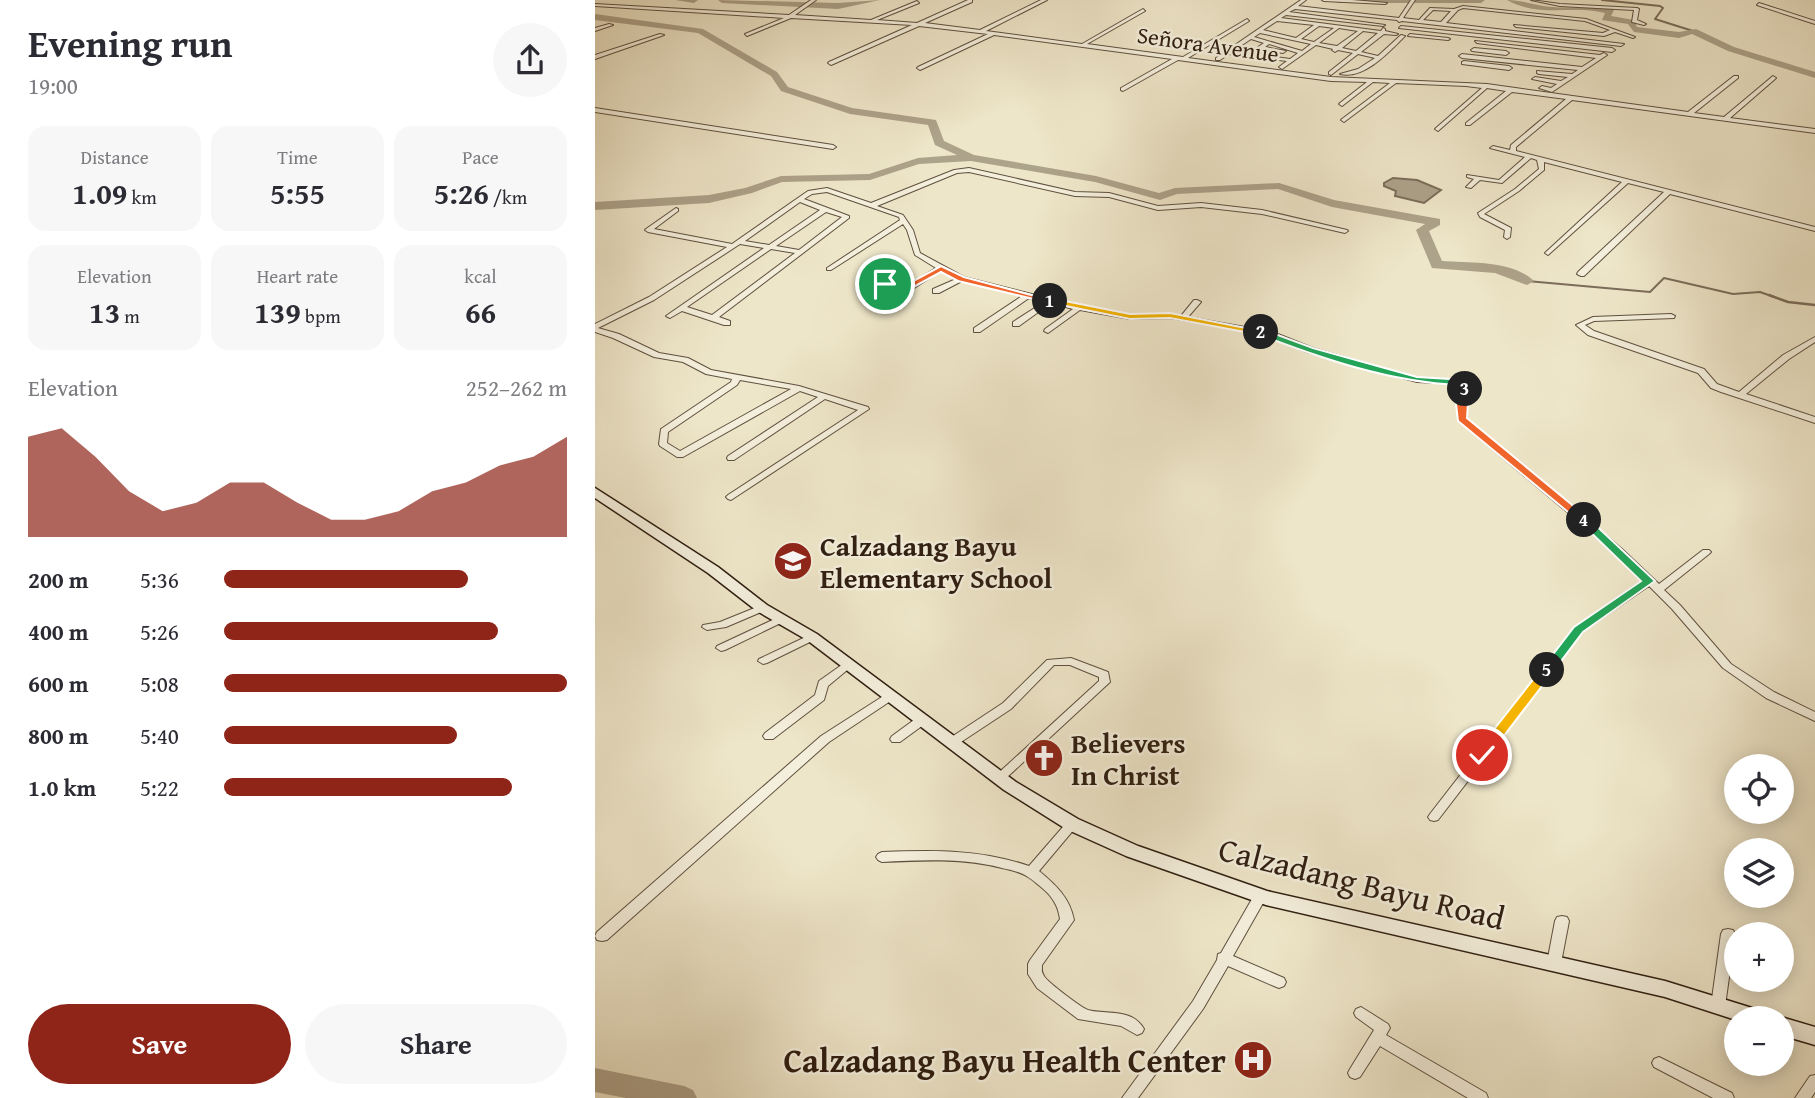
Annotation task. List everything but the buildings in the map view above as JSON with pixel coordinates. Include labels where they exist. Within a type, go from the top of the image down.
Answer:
[{"type":"street","points":[[982,31],[1045,0]]},
{"type":"street","points":[[1290,68],[1219,58],[1304,0]]},
{"type":"street","points":[[1533,0],[1637,9],[1634,21],[1644,24]]},
{"type":"street","points":[[1569,0],[1582,0],[1593,7]]},
{"type":"street","points":[[1767,0],[1759,4],[1815,23]]},
{"type":"street","points":[[747,35],[789,18],[813,1]]},
{"type":"street","points":[[831,63],[970,1]]},
{"type":"street","points":[[1357,8],[1323,4],[1325,1],[1385,3],[1370,16]]},
{"type":"street","points":[[1397,19],[1413,1]]},
{"type":"street","points":[[870,21],[917,2]]},
{"type":"street","points":[[1350,14],[1363,3]]},
{"type":"street","name":"Señora Avenue","points":[[595,5],[923,24],[1370,82],[1487,86],[1815,131]]},
{"type":"street","points":[[1293,7],[1370,16],[1383,21]]},
{"type":"street","points":[[1419,22],[1432,9],[1481,9],[1586,20],[1633,37]]},
{"type":"street","points":[[1442,24],[1456,9]]},
{"type":"street","points":[[1454,40],[1481,9]]},
{"type":"street","points":[[1083,44],[1143,10]]},
{"type":"street","points":[[1781,12],[1815,15]]},
{"type":"street","points":[[1285,13],[1383,21],[1397,19],[1621,44]]},
{"type":"street","points":[[1611,13],[1636,15]]},
{"type":"street","points":[[1487,66],[1559,18]]},
{"type":"street","points":[[1276,19],[1383,32],[1459,33],[1612,50]]},
{"type":"street","points":[[1397,19],[1402,33]]},
{"type":"street","points":[[1185,59],[1247,20]]},
{"type":"street","points":[[1521,20],[1577,26],[1604,35]]},
{"type":"street","points":[[1383,21],[1383,32]]},
{"type":"street","points":[[1279,34],[1297,22]]},
{"type":"street","points":[[1297,39],[1319,24]]},
{"type":"street","points":[[595,30],[611,25]]},
{"type":"street","points":[[1516,26],[1604,35],[1615,30]]},
{"type":"street","points":[[1282,66],[1338,27]]},
{"type":"street","points":[[1335,50],[1362,30]]},
{"type":"street","points":[[1259,31],[1335,50],[1378,57]]},
{"type":"street","points":[[1331,73],[1383,32]]},
{"type":"street","points":[[1523,86],[1552,89],[1640,32]]},
{"type":"street","points":[[920,68],[994,33]]},
{"type":"street","points":[[1402,33],[1602,57]]},
{"type":"street","points":[[1318,71],[1348,74],[1358,72],[1402,33]]},
{"type":"street","points":[[595,57],[662,35]]},
{"type":"street","points":[[1250,37],[1299,53]]},
{"type":"street","points":[[1269,42],[1260,48],[1299,53]]},
{"type":"street","points":[[595,48],[610,51]]},
{"type":"street","points":[[1519,62],[1537,49]]},
{"type":"street","points":[[1474,50],[1506,53]]},
{"type":"street","points":[[1229,52],[1290,60]]},
{"type":"street","points":[[1462,55],[1583,69]]},
{"type":"street","points":[[1529,55],[1593,62]]},
{"type":"street","points":[[1123,89],[1178,57]]},
{"type":"street","points":[[1464,63],[1509,68]]},
{"type":"street","points":[[1539,72],[1573,76]]},
{"type":"street","points":[[1689,114],[1736,77]]},
{"type":"street","points":[[1725,119],[1773,78]]},
{"type":"street","points":[[1535,79],[1562,83]]},
{"type":"street","points":[[1342,104],[1370,82]]},
{"type":"street","points":[[1344,120],[1394,82]]},
{"type":"street","points":[[1438,129],[1487,86]]},
{"type":"street","points":[[1468,124],[1512,89]]},
{"type":"street","points":[[1513,152],[1513,146],[1571,98]]},
{"type":"street","points":[[595,110],[833,147]]},
{"type":"street","points":[[1493,148],[1815,229]]},
{"type":"street","points":[[1469,176],[1500,182],[1529,156]]},
{"type":"street","points":[[1507,237],[1509,229],[1482,216],[1481,213],[1532,179],[1542,169],[1540,158]]},
{"type":"street","points":[[873,206],[945,175],[969,170],[1075,194],[1109,195],[1158,208],[1201,205],[1262,212],[1345,231]]},
{"type":"street","points":[[1469,187],[1479,178]]},
{"type":"street","points":[[1548,253],[1627,181]]},
{"type":"street","points":[[595,329],[632,312],[810,192],[827,190],[901,216],[917,254],[961,279],[1079,308],[1130,317],[1184,317],[1271,334],[1310,350],[1417,380],[1463,382],[1462,419],[1560,499],[1659,589],[1727,666],[1770,695],[1815,717]]},
{"type":"street","points":[[1581,274],[1668,192]]},
{"type":"street","points":[[713,318],[848,217],[799,200]]},
{"type":"street","points":[[676,210],[648,230],[801,252]]},
{"type":"street","points":[[670,316],[824,210]]},
{"type":"street","points":[[829,269],[904,221]]},
{"type":"street","points":[[885,284],[908,288],[941,268]]},
{"type":"street","points":[[936,290],[961,279]]},
{"type":"street","points":[[977,330],[1029,295]]},
{"type":"street","points":[[1016,324],[1050,301]]},
{"type":"street","points":[[1184,317],[1197,302]]},
{"type":"street","points":[[681,308],[727,323]]},
{"type":"street","points":[[1048,331],[1079,308]]},
{"type":"street","points":[[1671,316],[1593,319],[1580,325],[1591,333],[1701,371],[1714,386],[1815,420]]},
{"type":"street","points":[[595,329],[623,338],[657,355],[685,360],[709,372],[799,388],[865,411],[731,497]]},
{"type":"street","points":[[1740,395],[1786,357],[1815,339]]},
{"type":"street","points":[[737,377],[734,383],[664,431],[663,444],[680,455],[799,388]]},
{"type":"street","points":[[731,458],[823,397]]},
{"type":"street","name":"Calzadang Bayu Road","points":[[595,492],[693,556],[762,608],[812,637],[888,697],[954,741],[1000,777],[1072,824],[1132,850],[1261,896],[1665,989],[1724,1008]]},
{"type":"street","points":[[1659,589],[1706,552]]},
{"type":"street","points":[[1434,817],[1579,629],[1649,581]]},
{"type":"street","points":[[707,627],[722,625],[762,608]]},
{"type":"street","points":[[721,648],[781,619]]},
{"type":"street","points":[[763,661],[812,637]]},
{"type":"street","points":[[954,741],[1007,706],[1051,662],[1071,661],[1104,675],[1105,682],[1000,777]]},
{"type":"street","points":[[769,736],[820,698],[823,684],[847,666]]},
{"type":"street","points":[[602,936],[825,739],[888,697]]},
{"type":"street","points":[[896,739],[922,720]]},
{"type":"street","points":[[1031,872],[1072,824]]},
{"type":"street","points":[[882,857],[969,855],[1003,861],[1031,872],[1060,897],[1067,912],[1067,920],[1035,964],[1035,974],[1042,984],[1083,1015],[1124,1020],[1137,1029]]},
{"type":"street","points":[[1129,1098],[1198,1005],[1261,896]]},
{"type":"street","points":[[1554,963],[1562,921]]},
{"type":"street","points":[[1223,958],[1279,982]]},
{"type":"street","points":[[1718,1006],[1724,963]]},
{"type":"street","points":[[1355,1073],[1382,1026],[1361,1013]]},
{"type":"street","points":[[1794,1030],[1815,1036]]},
{"type":"street","points":[[1377,1037],[1477,1097]]},
{"type":"street","points":[[1659,1063],[1727,1098]]},
{"type":"street","points":[[1802,1098],[1815,1081]]},
{"type":"shaded area","points":[[1393,178],[1417,180],[1441,190],[1424,203],[1395,196],[1396,191],[1384,186],[1384,183]]},
{"type":"waterway","points":[[679,0],[694,0]]},
{"type":"waterway","points":[[722,0],[838,6],[876,0]]},
{"type":"waterway","points":[[1338,0],[1481,0]]},
{"type":"waterway","points":[[1511,0],[1551,10],[1595,8],[1611,12],[1605,18],[1631,22],[1634,29],[1679,35],[1693,31],[1731,49],[1815,75]]},
{"type":"waterway","points":[[1602,0],[1660,6],[1663,8],[1655,19],[1693,31]]},
{"type":"waterway","points":[[595,17],[700,31],[774,74],[784,89],[850,111],[932,122],[939,143],[971,158],[1096,179],[1160,197],[1175,191],[1279,186],[1332,203],[1436,222],[1422,230],[1437,265],[1495,269],[1527,281]]},
{"type":"waterway","points":[[595,206],[709,199],[748,191],[781,179],[870,177],[918,161],[970,158]]},
{"type":"waterway","points":[[1527,281],[1650,292],[1664,278],[1733,294],[1760,292],[1774,297]]},
{"type":"waterway","points":[[1769,295],[1788,302],[1815,305]]},
{"type":"waterway","points":[[595,1080],[684,1098]]},
{"type":"place","name":"Calzadang Bayu Elementary School","points":[[793,561]]},
{"type":"place","name":"Believers In Christ","points":[[1044,758]]},
{"type":"place","name":"Calzadang Bayu Health Center","points":[[1253,1060]]},
{"type":"route","points":[[885,284],[903,289],[912,287],[941,268],[961,279],[1079,308],[1130,317],[1184,317],[1271,334],[1290,344],[1417,380],[1463,382],[1462,419],[1560,499],[1649,581],[1579,629],[1482,755]]}]
